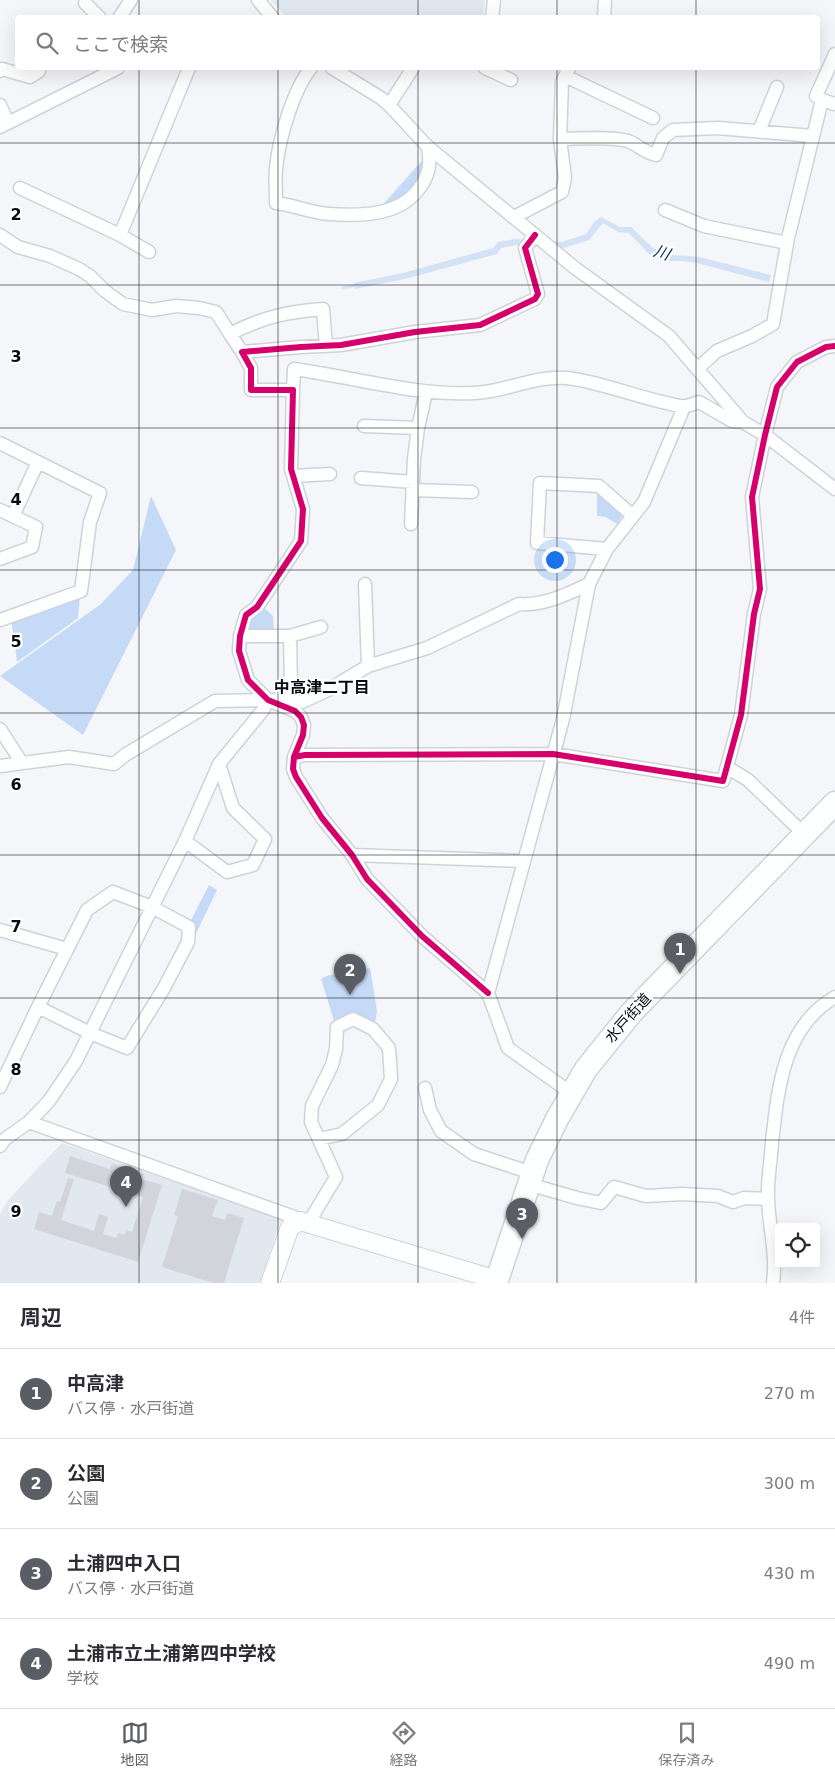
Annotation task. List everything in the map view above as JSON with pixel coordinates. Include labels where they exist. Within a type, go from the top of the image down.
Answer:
[{"type":"highway","name":"水戸街道","points":[[496,1281],[530,1178],[549,1134],[571,1093],[601,1049],[632,1012],[835,803]]},
{"type":"street","points":[[120,15],[131,0]]},
{"type":"street","points":[[258,0],[270,15]]},
{"type":"street","points":[[492,15],[494,0]]},
{"type":"street","points":[[604,15],[605,0]]},
{"type":"street","points":[[85,3],[97,15]]},
{"type":"street","points":[[835,54],[816,96],[835,104]]},
{"type":"street","points":[[0,105],[4,125],[114,70]]},
{"type":"street","points":[[120,235],[188,70]]},
{"type":"street","points":[[310,70],[292,103],[282,136],[276,168],[276,203],[328,214],[375,214],[395,208],[412,198],[425,181],[431,161],[428,147]]},
{"type":"street","points":[[335,70],[389,104],[428,147],[575,268],[668,336],[743,422],[765,435],[835,489]]},
{"type":"street","points":[[389,104],[412,70]]},
{"type":"street","points":[[489,70],[511,80]]},
{"type":"street","points":[[0,71],[10,71],[30,76],[39,71]]},
{"type":"street","points":[[514,217],[562,192],[564,178],[560,139],[562,82],[567,72],[653,118]]},
{"type":"street","points":[[759,131],[777,87]]},
{"type":"street","points":[[697,369],[717,351],[774,324],[787,243],[822,100]]},
{"type":"street","points":[[560,139],[629,141],[646,153],[656,155],[663,138],[673,130],[718,128],[813,136]]},
{"type":"street","points":[[20,188],[120,235],[149,252]]},
{"type":"street","points":[[666,210],[704,226],[787,243]]},
{"type":"street","points":[[242,352],[341,345],[414,332],[480,325],[535,299],[538,294],[525,248],[535,234]]},
{"type":"street","points":[[0,235],[18,247],[50,256],[79,269],[123,304],[152,310],[176,306],[216,312],[251,368],[251,390],[293,390]]},
{"type":"street","points":[[230,334],[253,322],[282,314],[323,309],[326,346]]},
{"type":"street","points":[[294,757],[305,755],[553,754],[724,781],[741,715],[754,614],[760,589],[752,497],[777,386],[797,362],[826,347],[835,346]]},
{"type":"street","points":[[571,1093],[508,1048],[488,992],[422,936],[366,879],[352,856],[322,818],[296,777],[293,769],[294,757],[303,735],[304,725],[301,717],[295,711],[273,700],[248,680],[239,651],[240,636],[246,615],[257,607],[301,541],[303,509],[291,469],[294,369],[426,392],[474,394],[495,391],[526,382],[551,378],[567,378],[599,384],[643,398],[684,407],[699,402],[732,421],[743,422]]},
{"type":"street","points":[[411,524],[414,459],[418,428],[426,392]]},
{"type":"street","points":[[488,992],[563,719],[589,584],[607,549],[644,502],[684,407]]},
{"type":"street","points":[[364,426],[418,428]]},
{"type":"street","points":[[0,444],[100,493],[90,522],[81,591],[0,620]]},
{"type":"street","points":[[14,516],[38,462]]},
{"type":"street","points":[[293,476],[330,474]]},
{"type":"street","points":[[361,478],[472,492]]},
{"type":"street","points":[[607,549],[538,544],[540,483],[599,486],[633,516]]},
{"type":"street","points":[[0,510],[36,527],[32,547],[0,559]]},
{"type":"street","points":[[365,584],[368,666]]},
{"type":"street","points":[[0,766],[69,757],[114,764],[125,755],[215,701],[273,700],[302,702],[328,690],[368,666],[427,648],[519,604],[532,606],[589,584]]},
{"type":"street","points":[[240,636],[290,636],[321,627]]},
{"type":"street","points":[[2,1139],[28,1122],[49,1102],[76,1061],[185,841],[219,764],[263,710],[273,700],[291,688],[290,636]]},
{"type":"street","points":[[0,729],[22,763]]},
{"type":"street","points":[[185,841],[227,872],[253,865],[265,839],[233,808],[219,764]]},
{"type":"street","points":[[727,766],[748,780],[804,834]]},
{"type":"street","points":[[352,856],[524,861]]},
{"type":"street","points":[[0,1087],[38,1007],[87,910],[113,892],[152,907],[190,927],[188,942],[164,988],[127,1048],[90,1034],[38,1007]]},
{"type":"street","points":[[0,930],[67,949]]},
{"type":"street","points":[[774,1283],[776,1265],[768,1199],[777,1094],[785,1063],[796,1037],[811,1016],[835,997]]},
{"type":"street","points":[[270,1283],[290,1226],[303,1222],[336,1177],[311,1122],[312,1106],[332,1065],[336,1049],[337,1027],[353,1019],[373,1029],[389,1048],[391,1079],[378,1104],[342,1134],[319,1139]]},
{"type":"street","points":[[425,1088],[430,1110],[441,1131],[474,1154],[577,1198],[601,1203],[614,1187],[646,1196],[682,1194],[718,1196],[733,1202],[744,1198],[768,1199]]},
{"type":"street","points":[[28,1122],[294,1217],[303,1222],[496,1281]]},
{"type":"shaded area","points":[[271,0],[485,0],[483,15],[284,15]]},
{"type":"shaded area","points":[[427,155],[414,201],[378,210]]},
{"type":"shaded area","points":[[597,492],[623,515],[617,524],[606,517],[597,516]]},
{"type":"shaded area","points":[[151,496],[176,550],[83,735],[0,676],[101,604],[133,570]]},
{"type":"shaded area","points":[[80,595],[78,618],[17,662],[11,618]]},
{"type":"shaded area","points":[[261,605],[273,616],[274,634],[243,634],[250,617]]},
{"type":"shaded area","points":[[209,885],[217,890],[191,944],[191,920]]},
{"type":"shaded area","points":[[370,968],[377,1011],[374,1029],[353,1018],[336,1027],[321,979],[326,976]]},
{"type":"shaded area","points":[[62,1143],[281,1219],[260,1283],[0,1283],[0,1214],[8,1200]]},
{"type":"water","points":[[601,217],[620,227],[631,227],[653,248],[673,255],[699,257],[771,275],[769,282],[697,263],[671,261],[649,254],[629,233],[618,232],[603,223],[589,240],[564,248],[517,245],[501,248],[497,254],[405,279],[355,289],[354,283],[403,273],[493,248],[498,242],[515,239],[562,242],[586,234],[595,221]]},
{"type":"building","points":[[70,1156],[110,1169],[112,1164],[144,1174],[142,1179],[162,1185],[138,1262],[34,1229],[39,1212],[52,1216],[57,1201],[60,1202],[68,1178],[74,1179],[61,1220],[94,1231],[99,1214],[108,1217],[103,1234],[116,1238],[118,1233],[125,1235],[126,1230],[132,1232],[143,1197],[65,1173]]},
{"type":"building","points":[[182,1189],[218,1200],[212,1216],[225,1220],[227,1213],[244,1218],[224,1283],[213,1283],[162,1267],[178,1216],[174,1215]]},
{"type":"waterway","name":"川","points":[[343,288],[357,285]]},
{"type":"cycle path","points":[[488,993],[422,936],[367,879],[352,855],[322,818],[296,777],[293,769],[294,757],[303,735],[304,725],[301,717],[295,711],[268,700],[248,680],[239,651],[240,636],[246,615],[257,607],[301,541],[303,509],[291,469],[293,390],[251,390],[251,368],[242,352],[341,345],[415,332],[480,325],[535,299],[538,294],[525,248],[535,235]]},
{"type":"cycle path","points":[[294,757],[305,755],[553,754],[723,781],[741,715],[754,614],[760,589],[752,497],[777,387],[797,362],[826,347],[835,346]]},
{"type":"place","name":"中高津","points":[[680,974]]},
{"type":"place","name":"公園","points":[[350,995]]},
{"type":"place","name":"土浦市立土浦第四中学校","points":[[126,1207]]},
{"type":"place","name":"土浦四中入口","points":[[522,1239]]},
{"type":"district","name":"中高津二丁目","points":[[322,687]]}]
